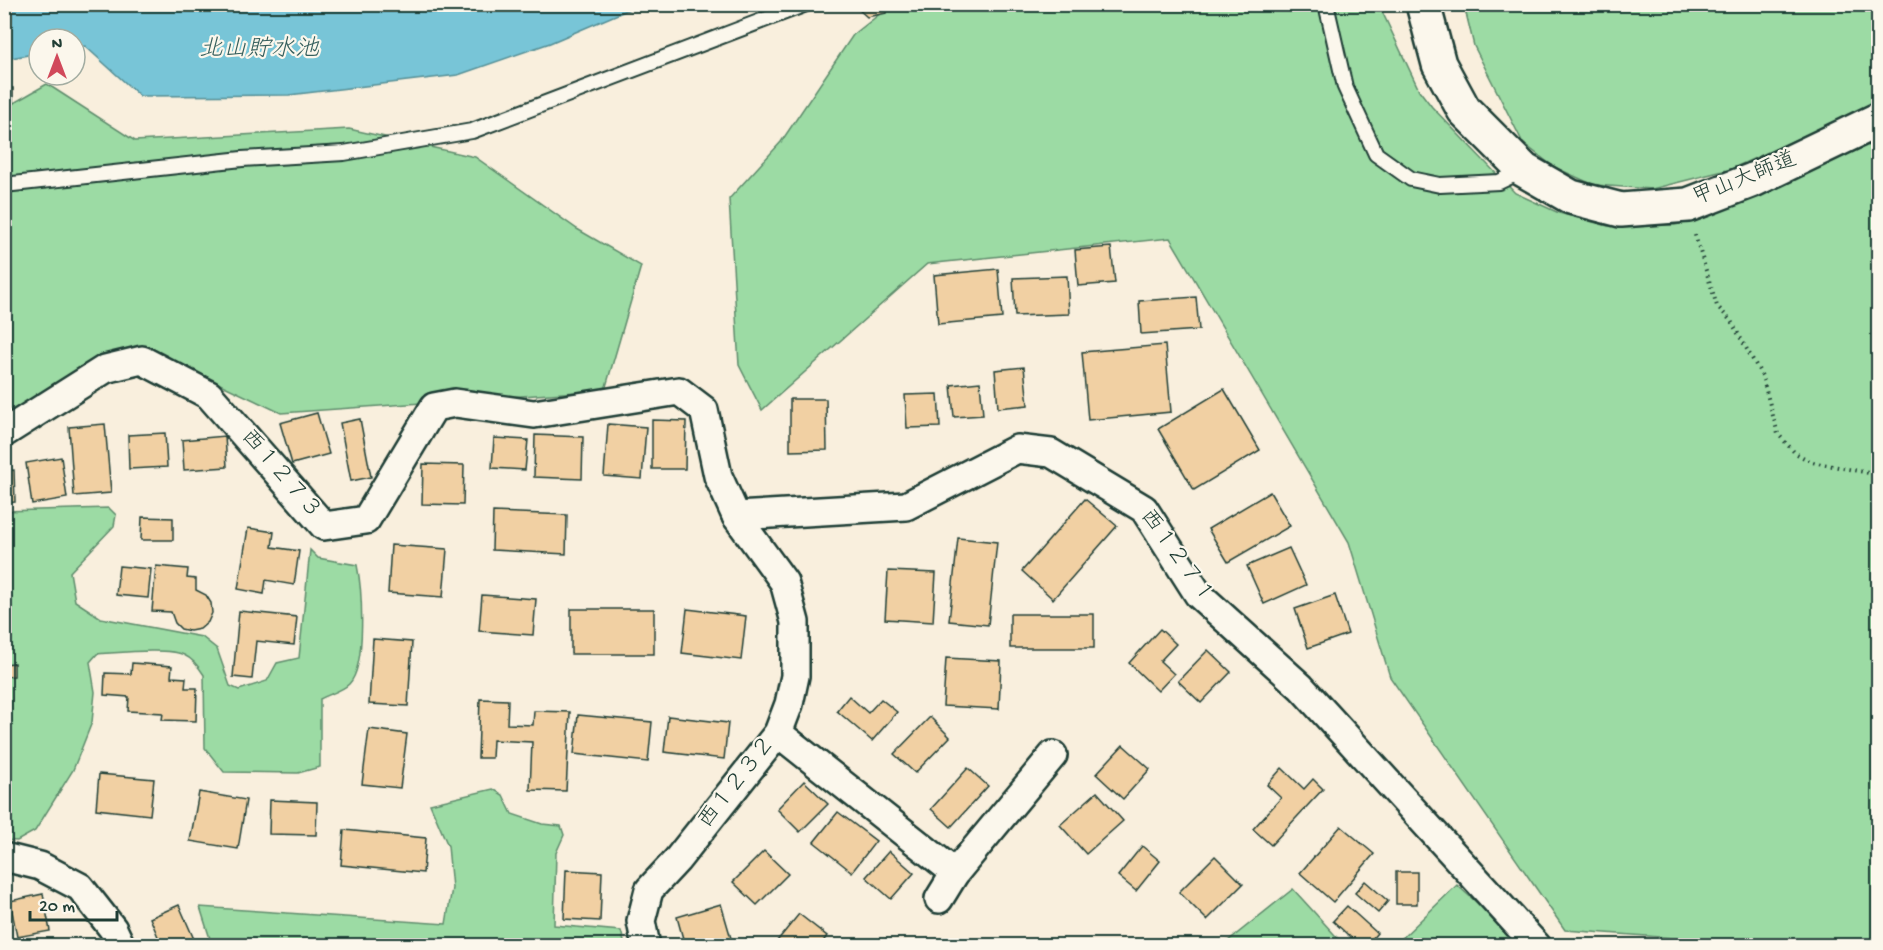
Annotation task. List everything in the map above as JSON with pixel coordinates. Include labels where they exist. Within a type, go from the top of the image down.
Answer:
[{"type":"street","name":"甲山大師道","points":[[1423,4],[1439,64],[1464,110],[1524,170],[1571,196],[1621,210],[1688,205],[1753,180],[1878,120]]},
{"type":"street","name":"西１２７３","points":[[4,434],[105,369],[142,360],[209,395],[324,526],[366,520],[434,407],[455,404],[534,414],[679,392],[704,410]]},
{"type":"street","name":"西１２３２","points":[[646,945],[641,921],[649,890],[677,860],[778,733],[789,704],[795,676],[795,622],[784,582],[736,516],[718,476],[704,410]]},
{"type":"street","name":"西１２７１","points":[[736,516],[906,507],[1017,449],[1051,453],[1144,509],[1198,594],[1301,687],[1537,945]]},
{"type":"street","points":[[778,733],[955,873]]},
{"type":"street","points":[[939,899],[955,873],[1053,755]]},
{"type":"street","points":[[4,857],[40,866],[80,887],[113,929],[121,945]]},
{"type":"lane","points":[[4,185],[243,159],[344,153],[472,131],[806,4]]},
{"type":"lane","points":[[1326,4],[1345,87],[1376,154],[1411,179],[1440,185],[1499,182],[1524,170]]},
{"type":"path","points":[[1688,205],[1698,248],[1717,306],[1731,321],[1762,376],[1778,434],[1795,453],[1812,462],[1874,474],[1878,478]]},
{"type":"green space","points":[[891,5],[1379,5],[1419,90],[1432,107],[1515,193],[1559,213],[1608,226],[1675,225],[1699,220],[1878,141],[1878,945],[1699,945],[1687,939],[1565,930],[1390,677],[1349,542],[1170,238],[927,264],[762,410],[739,365],[729,199],[781,142],[853,35]]},
{"type":"green space","points":[[1464,5],[1878,5],[1878,102],[1731,169],[1652,189],[1594,185],[1554,167],[1523,143],[1474,46]]},
{"type":"green space","points":[[42,87],[52,87],[135,141],[349,129],[475,157],[577,229],[641,266],[605,390],[281,413],[142,347],[5,421],[5,108]]},
{"type":"green space","points":[[109,508],[116,515],[114,526],[70,572],[75,601],[101,618],[202,637],[217,649],[230,686],[239,690],[267,681],[277,663],[299,658],[310,550],[318,558],[357,565],[362,627],[359,661],[355,675],[349,684],[339,691],[320,699],[320,767],[298,773],[224,772],[205,748],[204,675],[193,661],[184,655],[167,651],[97,654],[90,662],[95,692],[92,722],[73,770],[35,831],[17,841],[5,840],[4,511]]},
{"type":"green space","points":[[493,789],[503,795],[512,814],[542,824],[561,826],[564,835],[556,853],[554,925],[621,931],[625,945],[212,945],[200,907],[446,924],[452,888],[448,846],[430,804]]},
{"type":"green space","points":[[1457,885],[1524,945],[1394,946]]},
{"type":"green space","points":[[1293,889],[1344,945],[1223,945]]},
{"type":"water","name":"北山貯水池","points":[[5,4],[639,4],[550,43],[458,75],[289,95],[140,96],[87,48],[87,27],[27,27],[27,55],[5,59]]},
{"type":"building","points":[[857,4],[888,4],[886,13],[867,17],[856,7]]},
{"type":"building","points":[[4,88],[13,88],[13,102],[4,102]]},
{"type":"building","points":[[1111,247],[1115,283],[1078,286],[1075,250]]},
{"type":"building","points":[[998,269],[1002,318],[938,324],[934,275]]},
{"type":"building","points":[[1067,276],[1069,314],[1015,316],[1013,278]]},
{"type":"building","points":[[1196,297],[1199,330],[1141,334],[1139,301]]},
{"type":"building","points":[[1165,345],[1171,412],[1088,420],[1082,352]]},
{"type":"building","points":[[1024,367],[1028,405],[998,408],[995,370]]},
{"type":"building","points":[[980,382],[983,415],[954,417],[951,385]]},
{"type":"building","points":[[1224,389],[1260,450],[1194,490],[1158,429]]},
{"type":"building","points":[[938,394],[940,427],[907,428],[905,395]]},
{"type":"building","points":[[790,399],[826,399],[827,450],[790,451]]},
{"type":"building","points":[[317,413],[329,454],[292,464],[280,423]]},
{"type":"building","points":[[360,419],[371,477],[351,481],[340,423]]},
{"type":"building","points":[[652,420],[686,421],[685,469],[652,469]]},
{"type":"building","points":[[105,424],[111,493],[74,496],[69,427]]},
{"type":"building","points":[[608,424],[646,427],[642,479],[604,476]]},
{"type":"building","points":[[165,433],[167,467],[129,469],[128,435]]},
{"type":"building","points":[[535,435],[583,437],[582,479],[534,477]]},
{"type":"building","points":[[225,436],[227,467],[184,470],[182,440]]},
{"type":"building","points":[[494,438],[528,440],[525,470],[492,468]]},
{"type":"building","points":[[61,457],[67,498],[32,504],[26,463]]},
{"type":"building","points":[[423,464],[464,465],[463,505],[422,504]]},
{"type":"building","points":[[14,470],[15,502],[4,503],[4,471]]},
{"type":"building","points":[[1270,492],[1290,526],[1228,562],[1208,529]]},
{"type":"building","points":[[1085,499],[1117,526],[1053,599],[1022,571]]},
{"type":"building","points":[[493,512],[567,515],[566,554],[492,550]]},
{"type":"building","points":[[142,517],[173,518],[173,540],[141,540]]},
{"type":"building","points":[[248,528],[274,532],[272,547],[299,551],[294,585],[266,580],[264,594],[238,589]]},
{"type":"building","points":[[958,538],[997,542],[988,625],[949,621]]},
{"type":"building","points":[[391,545],[447,549],[443,597],[388,593]]},
{"type":"building","points":[[1289,548],[1306,585],[1264,604],[1247,566]]},
{"type":"building","points":[[119,566],[151,569],[148,598],[116,595]]},
{"type":"building","points":[[156,566],[188,569],[187,578],[196,579],[196,590],[206,595],[211,603],[212,613],[208,622],[200,629],[190,631],[181,629],[175,623],[171,612],[152,611]]},
{"type":"building","points":[[888,571],[936,573],[933,622],[885,619]]},
{"type":"building","points":[[482,595],[536,599],[533,635],[479,631]]},
{"type":"building","points":[[1335,595],[1348,634],[1308,648],[1295,609]]},
{"type":"building","points":[[571,609],[654,609],[654,654],[571,654]]},
{"type":"building","points":[[687,609],[746,616],[741,660],[682,653]]},
{"type":"building","points":[[239,611],[297,617],[294,645],[256,641],[252,679],[233,677]]},
{"type":"building","points":[[1010,614],[1094,614],[1094,648],[1010,648]]},
{"type":"building","points":[[1160,629],[1176,644],[1160,661],[1174,674],[1158,691],[1129,663]]},
{"type":"building","points":[[373,639],[412,642],[408,706],[369,704]]},
{"type":"building","points":[[1208,650],[1231,672],[1201,703],[1178,681]]},
{"type":"building","points":[[946,658],[1001,661],[999,709],[943,706]]},
{"type":"building","points":[[14,663],[14,676],[4,677],[4,664]]},
{"type":"building","points":[[132,663],[172,666],[171,677],[186,678],[185,688],[197,688],[196,721],[162,720],[163,713],[128,711],[129,697],[104,695],[105,673],[131,674]]},
{"type":"building","points":[[849,696],[868,713],[881,699],[897,712],[872,741],[837,711]]},
{"type":"building","points":[[480,699],[508,700],[507,724],[533,725],[534,711],[570,712],[566,791],[530,790],[532,742],[493,740],[492,758],[478,758]]},
{"type":"building","points":[[578,715],[652,722],[648,762],[574,754]]},
{"type":"building","points":[[668,716],[728,723],[724,759],[664,752]]},
{"type":"building","points":[[930,717],[950,737],[915,773],[894,754]]},
{"type":"building","points":[[369,729],[407,734],[400,788],[362,784]]},
{"type":"building","points":[[1123,745],[1150,769],[1123,799],[1096,774]]},
{"type":"building","points":[[968,768],[988,786],[951,827],[931,809]]},
{"type":"building","points":[[1282,768],[1304,789],[1313,779],[1323,789],[1271,845],[1253,829],[1281,798],[1267,785]]},
{"type":"building","points":[[99,774],[154,779],[150,815],[96,809]]},
{"type":"building","points":[[804,781],[828,804],[800,832],[777,809]]},
{"type":"building","points":[[199,792],[246,800],[238,849],[190,841]]},
{"type":"building","points":[[1097,792],[1123,821],[1086,854],[1060,825]]},
{"type":"building","points":[[270,800],[317,802],[316,835],[269,834]]},
{"type":"building","points":[[838,812],[876,841],[852,872],[814,842]]},
{"type":"building","points":[[1341,826],[1374,854],[1333,902],[1300,873]]},
{"type":"building","points":[[344,830],[426,838],[423,873],[341,865]]},
{"type":"building","points":[[1142,846],[1160,861],[1136,891],[1118,876]]},
{"type":"building","points":[[764,851],[788,874],[757,905],[733,882]]},
{"type":"building","points":[[889,851],[914,873],[891,899],[866,877]]},
{"type":"building","points":[[1215,856],[1243,884],[1207,920],[1179,892]]},
{"type":"building","points":[[566,870],[602,872],[600,921],[564,919]]},
{"type":"building","points":[[1396,872],[1417,872],[1417,904],[1396,904]]},
{"type":"building","points":[[1365,881],[1388,901],[1378,913],[1355,893]]},
{"type":"building","points":[[43,894],[50,931],[17,937],[10,901]]},
{"type":"building","points":[[721,904],[733,945],[685,946],[677,917]]},
{"type":"building","points":[[179,905],[197,946],[162,946],[150,918]]},
{"type":"building","points":[[1347,906],[1377,933],[1366,946],[1360,946],[1333,921]]},
{"type":"building","points":[[799,914],[827,936],[820,946],[773,946]]}]
